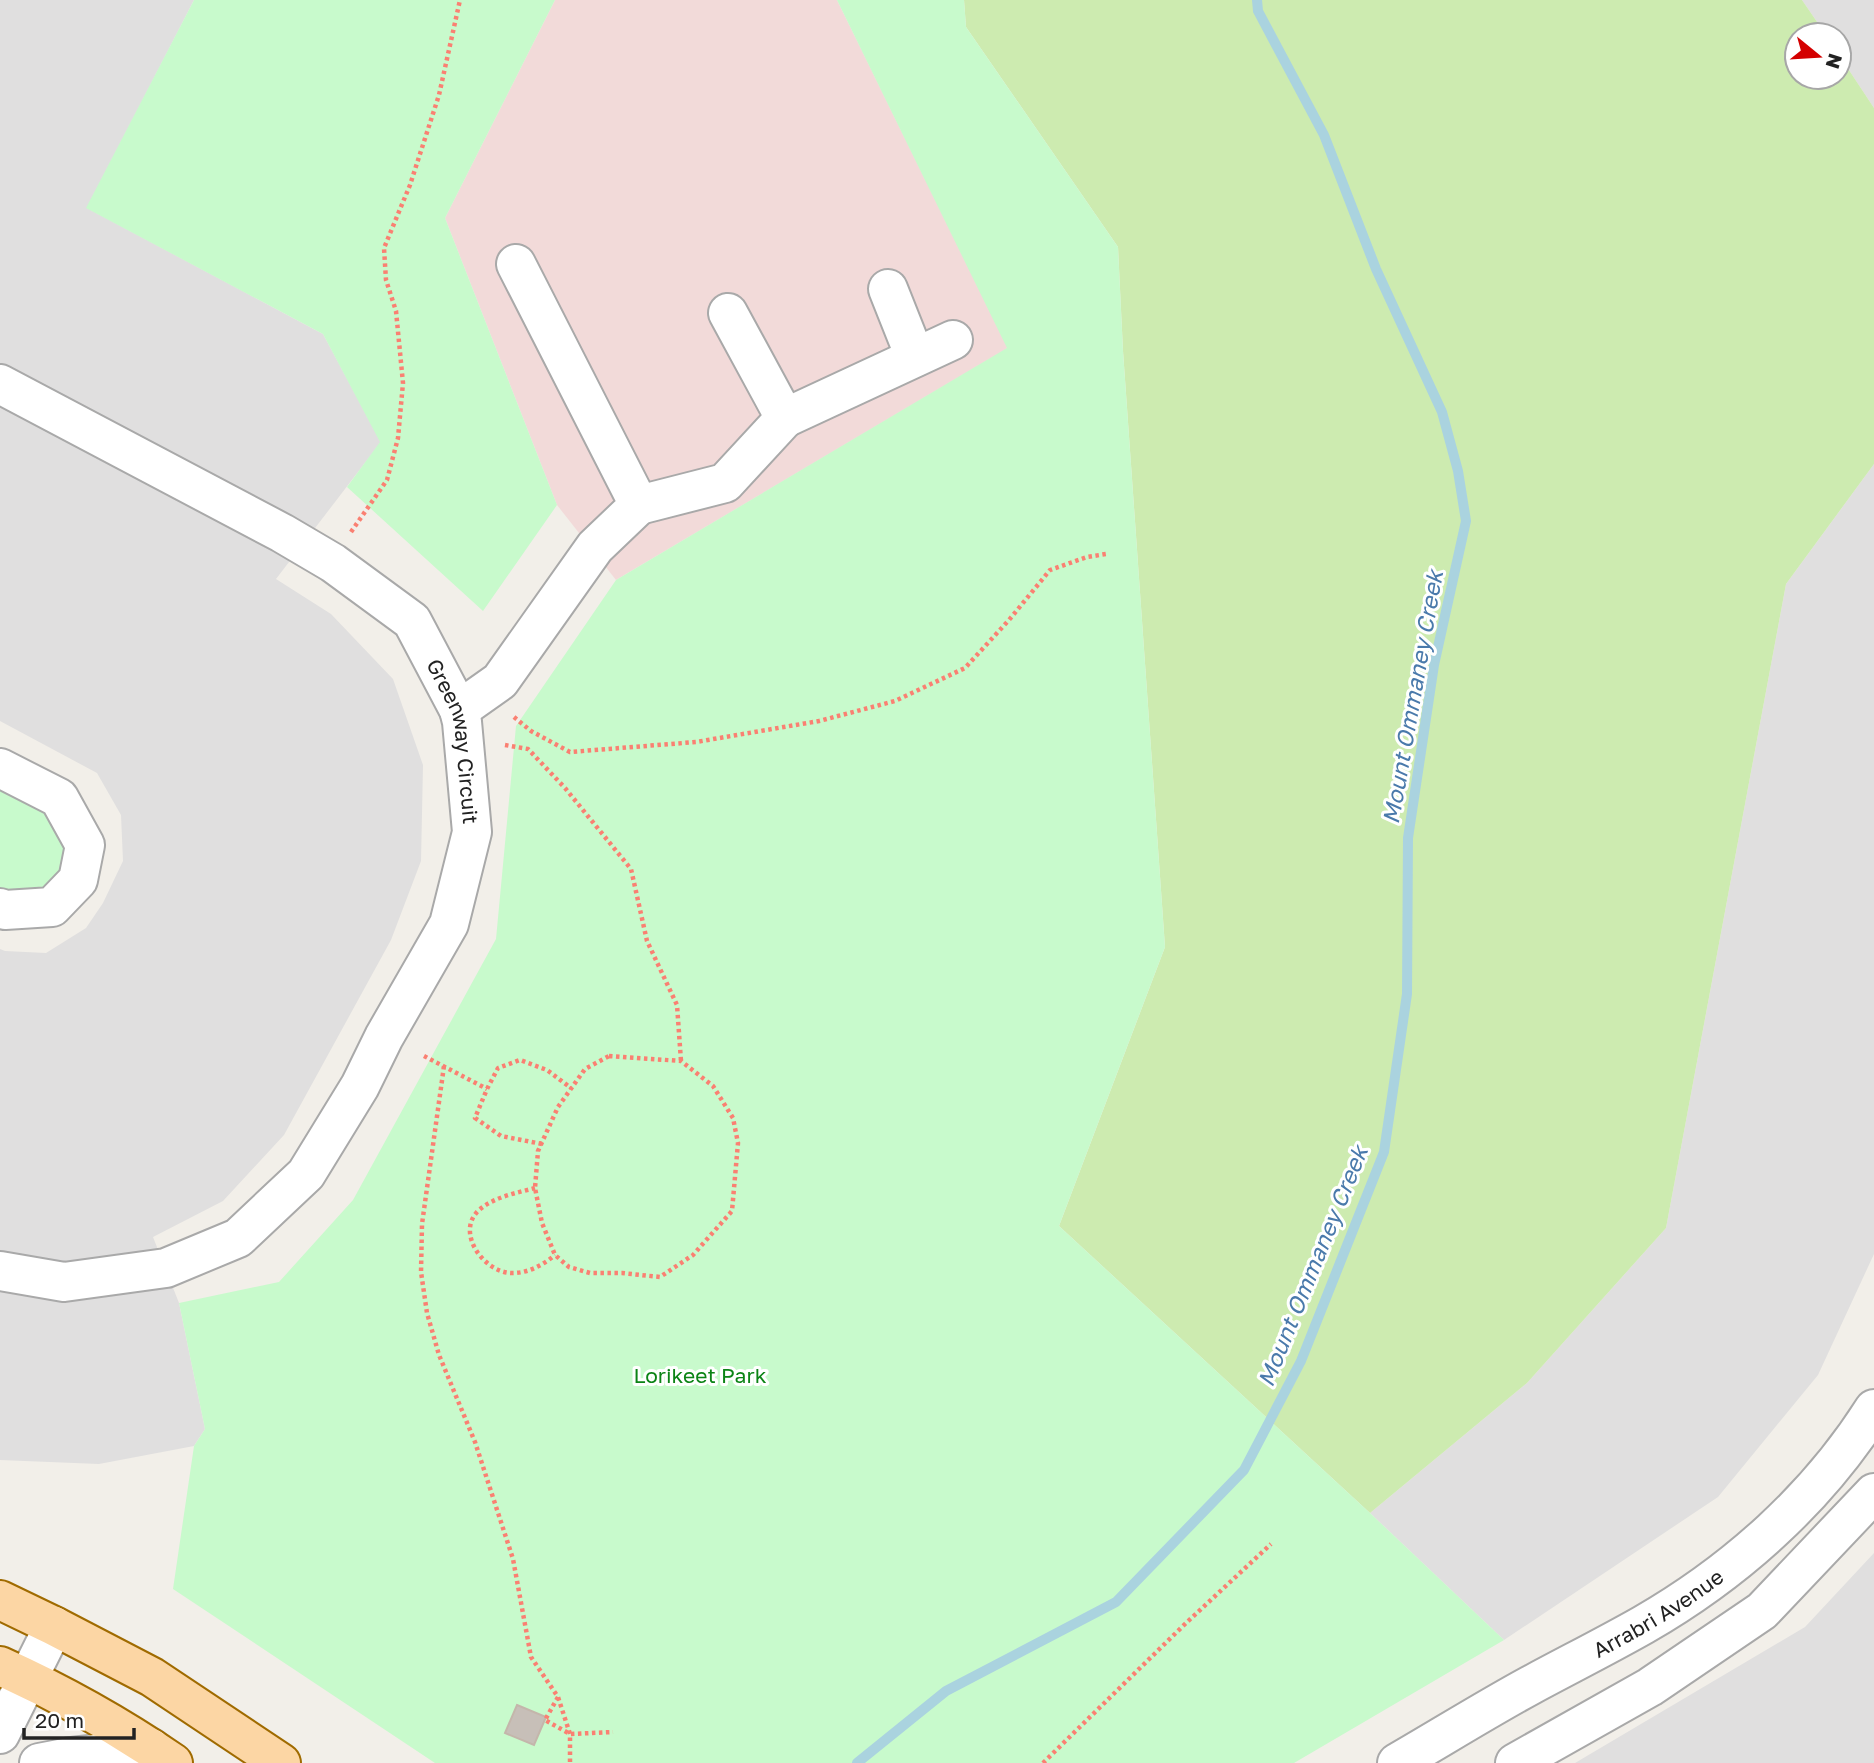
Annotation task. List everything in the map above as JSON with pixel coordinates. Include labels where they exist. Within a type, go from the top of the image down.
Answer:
[{"type":"main road","points":[[0,1600],[152,1678],[281,1763]]},
{"type":"main road","points":[[13,1672],[72,1702],[162,1755]]},
{"type":"street","points":[[516,264],[639,505]]},
{"type":"street","points":[[888,289],[915,357]]},
{"type":"street","points":[[728,313],[785,418]]},
{"type":"street","points":[[471,701],[500,681],[595,547],[639,505],[725,483],[785,418],[953,340]]},
{"type":"street","name":"Greenway Circuit","points":[[0,384],[282,533],[333,563],[412,621],[471,701],[462,722],[472,832],[449,924],[360,1086],[306,1174],[238,1238],[166,1268],[64,1282],[0,1271]]},
{"type":"street","points":[[0,768],[59,799],[85,845],[78,880],[52,907],[0,908]]},
{"type":"street","name":"Arrabri Avenue","points":[[1397,1763],[1529,1686],[1644,1625],[1736,1563],[1807,1497],[1838,1461],[1874,1409]]},
{"type":"street","points":[[1515,1763],[1650,1687],[1762,1611],[1874,1493]]},
{"type":"street","points":[[0,1734],[13,1672],[54,1626]]},
{"type":"street","points":[[39,1763],[70,1757],[162,1755]]},
{"type":"path","points":[[333,563],[355,525],[387,480],[398,438],[403,383],[396,311],[386,280],[384,248],[410,186],[439,94],[460,0]]},
{"type":"path","points":[[471,701],[570,752],[696,742],[819,721],[895,701],[965,668],[1051,570],[1087,557],[1106,554]]},
{"type":"path","points":[[505,745],[528,749],[565,788],[631,869],[647,941],[677,1005],[681,1061]]},
{"type":"path","points":[[424,1056],[487,1089]]},
{"type":"path","points":[[609,1056],[681,1061],[713,1086],[733,1118],[738,1143],[732,1211],[693,1255],[660,1277],[590,1273],[569,1267],[555,1255],[542,1223],[535,1188],[538,1152],[558,1107],[571,1088],[585,1069],[609,1056]]},
{"type":"path","points":[[542,1144],[501,1136],[475,1118],[487,1089],[498,1068],[520,1060],[547,1070],[571,1088]]},
{"type":"path","points":[[444,1066],[422,1224],[421,1272],[427,1313],[439,1355],[475,1442],[513,1559],[531,1657],[558,1697],[570,1734],[570,1763]]},
{"type":"path","points":[[535,1188],[496,1199],[478,1211],[470,1228],[473,1247],[490,1267],[511,1273],[540,1267],[555,1255]]},
{"type":"path","points":[[1043,1763],[1271,1544]]},
{"type":"path","points":[[558,1697],[545,1720],[570,1734],[614,1732]]},
{"type":"shaded area","points":[[0,0],[194,0],[87,208],[323,334],[381,442],[276,579],[331,614],[393,679],[423,765],[421,861],[391,940],[284,1135],[223,1201],[153,1237],[179,1303],[205,1429],[194,1446],[99,1464],[0,1460],[0,949],[46,953],[86,928],[103,903],[123,861],[121,815],[97,773],[0,721]]},
{"type":"shaded area","points":[[555,0],[837,0],[1008,348],[616,580],[557,505],[445,218]]},
{"type":"shaded area","points":[[1802,0],[1874,0],[1874,108],[1853,76],[1853,21],[1816,21]]},
{"type":"shaded area","points":[[1874,464],[1874,1254],[1818,1375],[1718,1497],[1504,1640],[1370,1513],[1527,1383],[1666,1228],[1786,584]]},
{"type":"shaded area","points":[[1874,1553],[1874,1763],[1575,1763],[1805,1627]]},
{"type":"green space","points":[[194,0],[555,0],[445,218],[557,505],[483,611],[347,487],[380,442],[323,334],[86,208]]},
{"type":"green space","name":"Lorikeet Park","points":[[837,0],[964,0],[966,27],[1118,247],[1165,947],[1059,1226],[1504,1640],[1294,1763],[435,1763],[173,1589],[194,1446],[205,1429],[179,1303],[279,1282],[353,1200],[496,939],[516,726],[616,580],[1007,348]]},
{"type":"green space","points":[[964,0],[1802,0],[1816,21],[1783,21],[1783,91],[1853,91],[1853,76],[1874,108],[1874,464],[1786,584],[1666,1228],[1527,1383],[1370,1513],[1059,1226],[1165,947],[1118,247],[966,27]]},
{"type":"green space","points":[[0,785],[49,811],[66,844],[65,859],[53,881],[40,890],[6,892],[0,889]]},
{"type":"building","points":[[517,1705],[546,1717],[534,1745],[505,1733]]},
{"type":"waterway","name":"Mount Ommaney Creek","points":[[857,1763],[946,1691],[1116,1602],[1244,1470],[1301,1361],[1384,1152],[1407,994],[1408,838],[1434,665],[1466,521],[1458,471],[1442,412],[1376,269],[1324,135],[1258,11],[1257,0]]}]
